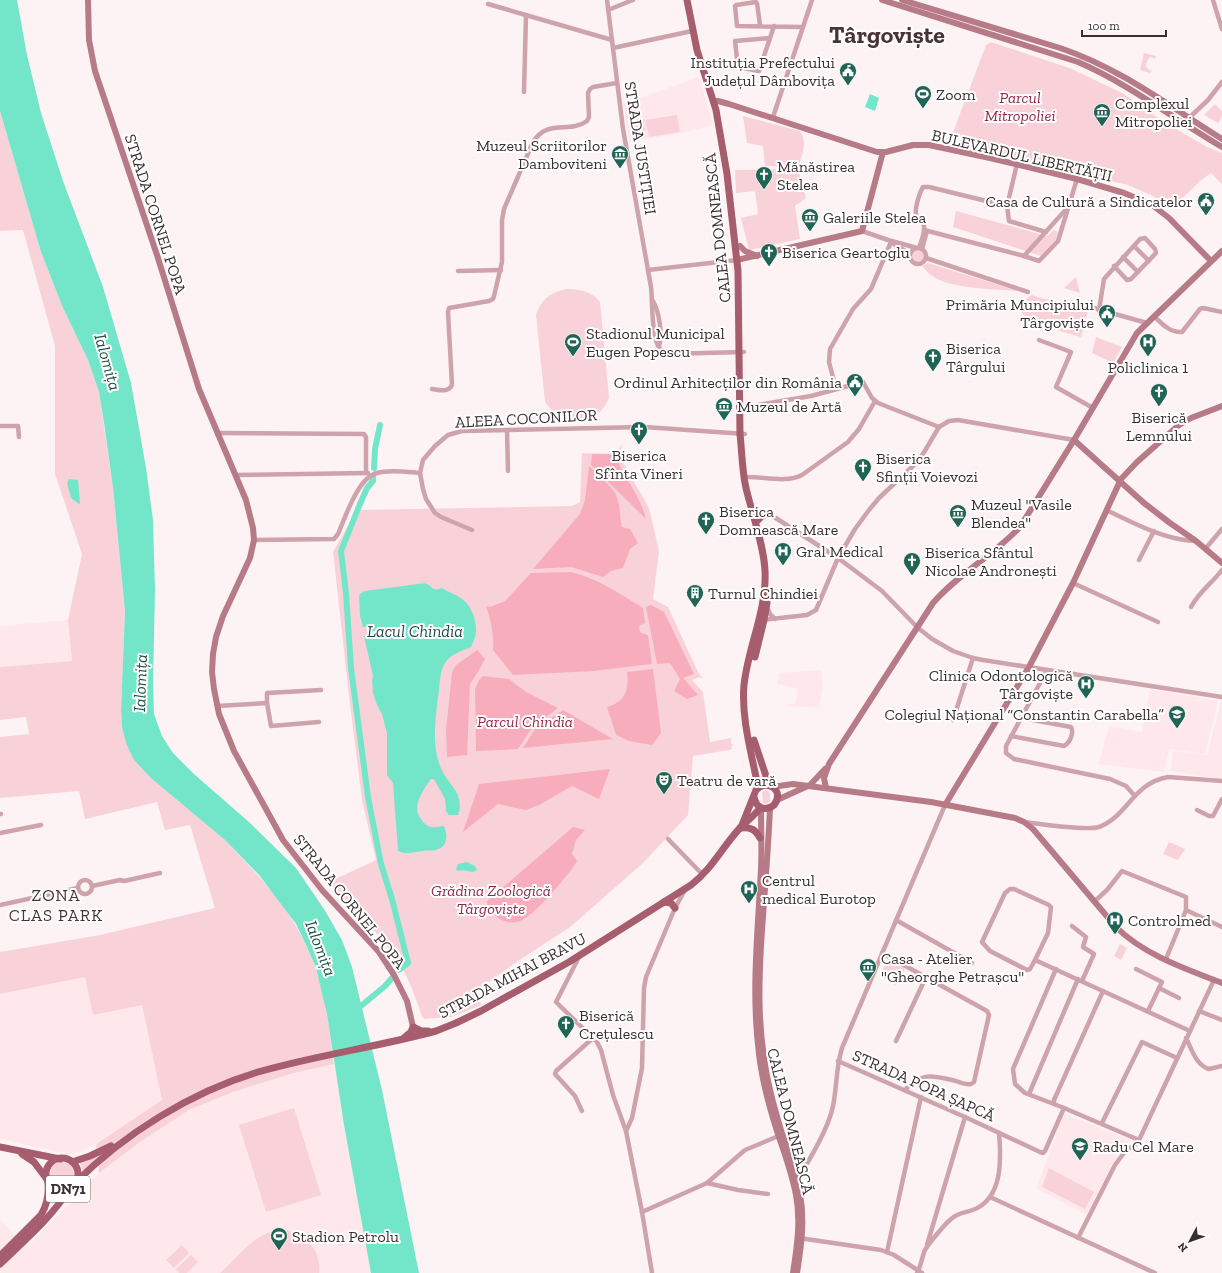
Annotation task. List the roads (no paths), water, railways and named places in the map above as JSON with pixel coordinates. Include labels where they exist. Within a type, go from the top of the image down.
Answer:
[{"type":"main road","name":"STRADA CORNEL POPA","points":[[88,0],[89,40],[95,71],[157,255],[193,371],[217,433],[246,500],[253,528],[254,540],[250,558],[223,616],[216,637],[213,654],[212,672],[214,689],[223,726],[234,751],[280,834],[294,855],[317,884],[384,959],[394,975],[408,1006],[415,1036]]},
{"type":"main road","name":"CALEA DOMNEASCĂ","points":[[687,0],[692,31],[702,68],[724,123],[740,246],[740,318],[744,476],[769,566],[770,581],[766,606],[746,675],[744,695],[745,719],[758,787]]},
{"type":"main road","name":"CALEA DOMNEASCĂ","points":[[692,0],[698,36],[716,101],[726,160],[739,260]]},
{"type":"main road","points":[[882,0],[898,2],[1079,54],[1128,78],[1222,139]]},
{"type":"main road","points":[[898,2],[1084,64],[1124,86],[1222,147]]},
{"type":"main road","name":"BULEVARDUL LIBERTĂȚII","points":[[716,101],[773,117],[873,151],[883,152],[913,145],[929,145],[1017,164],[1126,193],[1151,204],[1168,218],[1211,261]]},
{"type":"main road","points":[[739,260],[862,231],[883,152]]},
{"type":"main road","points":[[740,246],[745,251],[757,256]]},
{"type":"main road","points":[[777,800],[810,786],[829,764],[917,627],[940,595],[1020,527],[1074,440],[1137,333],[1222,251]]},
{"type":"main road","points":[[945,805],[1028,667],[1073,583],[1119,482],[1137,462],[1178,425],[1191,418],[1222,406]]},
{"type":"main road","name":"CALEA DOMNEASCĂ","points":[[743,434],[748,477],[765,572],[761,620]]},
{"type":"main road","points":[[1074,440],[1119,482],[1170,524],[1206,548],[1222,563]]},
{"type":"main road","points":[[756,515],[761,516],[768,513]]},
{"type":"main road","points":[[754,797],[754,801],[761,808],[770,808],[777,800],[777,793],[770,786],[752,734],[748,710],[749,685],[761,620]]},
{"type":"main road","points":[[826,788],[824,778],[829,764]]},
{"type":"main road","points":[[740,828],[756,790],[758,787],[765,785],[770,786],[788,784],[826,788],[945,805],[1008,816],[1024,822],[1033,829],[1116,927],[1130,940],[1138,946],[1222,983]]},
{"type":"main road","name":"CALEA DOMNEASCĂ","points":[[761,808],[761,867],[755,988],[756,1026],[763,1077],[796,1181],[800,1238],[797,1273]]},
{"type":"main road","points":[[740,828],[761,808]]},
{"type":"main road","points":[[770,808],[763,908],[759,1000],[764,1057],[771,1093],[781,1135],[792,1163],[796,1181]]},
{"type":"main road","points":[[740,828],[754,829],[760,838]]},
{"type":"main road","name":"STRADA MIHAI BRAVU","points":[[72,1162],[97,1153],[129,1137],[174,1109],[213,1089],[259,1072],[403,1040],[436,1031],[472,1016],[579,956],[664,902],[681,893],[703,875],[740,828]]},
{"type":"main road","points":[[664,902],[671,903],[675,908]]},
{"type":"main road","points":[[403,1040],[409,1034],[413,1026],[421,1031],[436,1031]]},
{"type":"main road","name":"STRADA MIHAI BRAVU","points":[[0,1264],[38,1227],[73,1186],[100,1160],[129,1137]]},
{"type":"main road","points":[[0,1147],[61,1159]]},
{"type":"main road","points":[[14,1150],[34,1162],[48,1181]]},
{"type":"main road","name":"DN71","points":[[0,1256],[36,1221],[42,1213],[48,1194],[48,1181],[46,1174],[49,1165],[52,1162],[65,1159],[72,1162],[77,1170],[77,1179],[73,1186],[66,1190],[56,1189],[48,1181]]},
{"type":"main road","name":"CALEA DOMNEASCĂ","points":[[793,1273],[800,1238]]},
{"type":"street","name":"STRADA JUSTIȚIEI","points":[[607,0],[627,153],[648,270],[656,339],[661,351],[665,354],[742,352]]},
{"type":"street","points":[[608,10],[633,0]]},
{"type":"street","points":[[773,117],[812,0]]},
{"type":"street","points":[[1213,0],[1222,29]]},
{"type":"street","points":[[760,26],[758,3],[736,4],[737,26],[803,27]]},
{"type":"street","points":[[488,4],[612,40]]},
{"type":"street","points":[[524,92],[526,15]]},
{"type":"street","points":[[770,38],[735,41],[738,68],[759,71],[770,38],[774,26]]},
{"type":"street","points":[[613,48],[692,31]]},
{"type":"street","points":[[1189,118],[1208,100],[1222,82]]},
{"type":"street","points":[[432,389],[450,389],[452,385],[448,317],[450,308],[491,300],[494,296],[501,270],[502,220],[504,209],[533,142],[543,131],[579,125],[587,121],[589,117],[588,93],[590,89],[593,86],[617,83]]},
{"type":"street","points":[[1017,164],[1007,206],[1009,221],[1046,232]]},
{"type":"street","points":[[926,230],[1039,261],[1058,241],[1077,179]]},
{"type":"street","points":[[919,248],[926,230],[923,223],[915,214],[923,187],[929,187],[1007,206]]},
{"type":"street","points":[[1024,256],[1070,205]]},
{"type":"street","points":[[862,231],[889,241],[919,248],[925,253],[926,258]]},
{"type":"street","points":[[1099,310],[1103,282],[1114,266],[1140,239],[1145,238],[1155,249],[1156,253],[1131,279],[1128,280],[1114,266]]},
{"type":"street","points":[[889,241],[910,254]]},
{"type":"street","points":[[836,389],[829,362],[830,350],[852,309],[871,289],[889,241]]},
{"type":"street","points":[[1134,246],[1149,261]]},
{"type":"street","points":[[919,248],[912,250],[910,254],[911,260],[916,264],[922,263],[926,258]]},
{"type":"street","points":[[1123,257],[1138,272]]},
{"type":"street","points":[[926,258],[1028,292]]},
{"type":"street","points":[[648,270],[739,260]]},
{"type":"street","points":[[458,271],[501,270]]},
{"type":"street","points":[[1090,307],[1147,323]]},
{"type":"street","points":[[1154,316],[1176,333],[1182,332],[1200,309],[1203,308],[1222,312]]},
{"type":"street","points":[[1040,340],[1071,352],[1056,387],[1093,408]]},
{"type":"street","points":[[742,408],[810,396],[863,382],[869,394],[876,402],[939,427]]},
{"type":"street","points":[[748,477],[788,479],[798,477],[848,442],[859,429],[876,402]]},
{"type":"street","points":[[761,620],[807,615],[816,610],[838,558],[852,533],[879,498],[913,466],[923,454],[939,427],[949,421],[958,420],[1074,440]]},
{"type":"street","points":[[0,426],[18,426],[19,436]]},
{"type":"street","name":"ALEEA COCONILOR","points":[[420,472],[422,463],[427,454],[448,435],[462,431],[643,427],[743,434]]},
{"type":"street","points":[[507,430],[508,471]]},
{"type":"street","points":[[217,433],[364,434],[366,438],[366,473]]},
{"type":"street","points":[[236,475],[420,472],[426,499],[435,513],[440,517],[472,530]]},
{"type":"street","points":[[254,540],[334,539],[338,534],[357,492],[364,482],[375,473]]},
{"type":"street","points":[[1106,510],[1154,531],[1176,538],[1196,541]]},
{"type":"street","points":[[768,513],[838,558],[882,591],[917,627],[944,646],[973,658],[1222,697]]},
{"type":"street","points":[[1206,548],[1222,529]]},
{"type":"street","points":[[1139,560],[1154,531]]},
{"type":"street","points":[[1191,608],[1198,596],[1222,570]]},
{"type":"street","points":[[1073,583],[1158,622]]},
{"type":"street","points":[[766,606],[774,619]]},
{"type":"street","points":[[953,720],[973,658]]},
{"type":"street","points":[[1048,670],[1006,746],[1005,750],[1009,757],[1110,778],[1126,786],[1134,795]]},
{"type":"street","points":[[319,722],[271,726],[267,703],[267,693],[320,690]]},
{"type":"street","points":[[217,706],[267,703]]},
{"type":"street","points":[[1011,736],[1064,746],[1070,741],[1072,728],[1068,725],[1022,718]]},
{"type":"street","points":[[1024,822],[1093,829],[1100,827],[1114,817],[1141,789],[1160,779],[1168,778],[1222,781]]},
{"type":"street","points":[[1197,810],[1209,816],[1213,816],[1222,799]]},
{"type":"street","points":[[796,1181],[824,1130],[831,1112],[838,1061],[842,1048],[945,805]]},
{"type":"street","points":[[0,833],[41,825]]},
{"type":"street","points":[[668,839],[703,875]]},
{"type":"street","points":[[1095,901],[1107,890],[1122,871],[1186,897],[1186,910],[1166,959]]},
{"type":"street","points":[[92,886],[120,880],[124,882],[160,873]]},
{"type":"street","points":[[83,880],[88,881],[92,886],[91,892],[87,894],[80,892],[78,888],[79,883],[83,880]]},
{"type":"street","points":[[0,905],[78,888]]},
{"type":"street","points":[[1010,889],[1014,889],[1051,907],[1048,933],[1036,959],[1030,969],[1027,970],[990,951],[982,942],[1005,893],[1010,889]]},
{"type":"street","points":[[626,1131],[632,1118],[642,1068],[644,988],[646,976],[681,893]]},
{"type":"street","points":[[1186,910],[1222,927]]},
{"type":"street","points":[[896,920],[972,963]]},
{"type":"street","points":[[1029,1094],[1080,980],[1094,954],[1083,947],[1086,937],[1072,926]]},
{"type":"street","points":[[882,953],[987,1010],[989,1015],[974,1082],[971,1084],[927,1075],[915,1080],[905,1090]]},
{"type":"street","points":[[579,956],[556,1002],[600,1046],[613,1095],[626,1131],[652,1273]]},
{"type":"street","points":[[1036,959],[1190,1031]]},
{"type":"street","points":[[1056,969],[1013,1069],[1015,1084],[1029,1094],[1102,1123],[1139,1140]]},
{"type":"street","points":[[1136,969],[1162,982],[1148,1011]]},
{"type":"street","points":[[896,1041],[926,978]]},
{"type":"street","points":[[1078,1238],[1115,1165],[1126,1150],[1134,1146],[1139,1140],[1214,980]]},
{"type":"street","points":[[1159,988],[1179,998]]},
{"type":"street","points":[[1054,1104],[1055,1098],[1103,991]]},
{"type":"street","points":[[1199,1010],[1222,1020]]},
{"type":"street","points":[[582,1111],[575,1096],[555,1074],[556,1071],[593,1038]]},
{"type":"street","points":[[1186,1038],[1201,1066],[1209,1069],[1222,1066]]},
{"type":"street","points":[[1102,1123],[1142,1042],[1177,1058]]},
{"type":"street","name":"STRADA POPA ȘAPCĂ","points":[[838,1061],[1043,1153],[1064,1108]]},
{"type":"street","points":[[887,1252],[921,1097]]},
{"type":"street","points":[[800,1238],[887,1252],[904,1260],[919,1272],[965,1117]]},
{"type":"street","name":"STRADA POPA ȘAPCĂ","points":[[990,1197],[998,1177],[1001,1163],[999,1133]]},
{"type":"street","points":[[642,1212],[707,1183],[745,1150],[781,1135]]},
{"type":"street","points":[[792,1163],[797,1165],[806,1164]]},
{"type":"street","points":[[707,1183],[738,1190],[768,1194]]},
{"type":"street","points":[[926,1248],[950,1219],[978,1208],[990,1197],[1155,1273]]},
{"type":"water","name":"Ialomița","points":[[0,0],[17,0],[27,55],[41,113],[63,181],[103,287],[131,383],[146,468],[153,520],[155,590],[153,684],[154,714],[162,736],[173,753],[194,774],[249,822],[296,868],[324,909],[342,940],[352,967],[382,1090],[419,1273],[371,1273],[344,1125],[327,1014],[316,968],[296,924],[259,875],[225,840],[151,778],[134,760],[126,743],[122,727],[121,710],[125,611],[113,488],[99,392],[88,360],[63,308],[41,252],[0,111]]},
{"type":"water","points":[[870,94],[879,98],[875,111],[865,107]]},
{"type":"water","points":[[69,479],[78,480],[79,504],[71,498],[67,483]]},
{"type":"water","name":"Lacul Chindia","points":[[425,583],[434,589],[442,588],[457,596],[468,605],[474,618],[476,634],[471,647],[460,651],[447,660],[443,666],[440,676],[435,738],[437,757],[443,773],[458,795],[460,807],[458,815],[449,815],[446,811],[445,799],[434,779],[431,779],[419,799],[417,809],[418,814],[423,822],[428,826],[444,826],[446,833],[445,843],[436,850],[404,853],[398,851],[393,783],[387,775],[387,733],[382,714],[373,693],[373,676],[364,636],[371,631],[369,627],[363,627],[360,616],[359,596],[365,591]]},
{"type":"water","points":[[467,862],[475,866],[477,870],[473,872],[462,870],[458,871],[456,869],[458,864]]},
{"type":"waterway","points":[[374,468],[375,449],[380,425]]},
{"type":"waterway","points":[[373,477],[373,481],[367,488],[341,551],[346,593],[351,668],[368,797],[381,864],[392,899],[408,963],[399,970]]},
{"type":"waterway","points":[[355,1011],[385,986],[392,978]]},
{"type":"place","name":"Instituția Prefectului Județul Dâmbovița","points":[[848,86]]},
{"type":"place","name":"Zoom","points":[[923,109]]},
{"type":"place","name":"Complexul Mitropoliei","points":[[1102,127]]},
{"type":"place","name":"Muzeul Scriitorilor Damboviteni","points":[[620,169]]},
{"type":"place","name":"Mănăstirea Stelea","points":[[764,190]]},
{"type":"place","name":"Casa de Cultură a Sindicatelor","points":[[1206,216]]},
{"type":"place","name":"Galeriile Stelea","points":[[810,232]]},
{"type":"place","name":"Biserica Geartoglu","points":[[769,267]]},
{"type":"place","name":"Primăria Muncipiului Târgoviște","points":[[1107,328]]},
{"type":"place","name":"Stadionul Municipal Eugen Popescu","points":[[573,357]]},
{"type":"place","name":"Policlinica 1","points":[[1148,357]]},
{"type":"place","name":"Biserica Târgului","points":[[933,372]]},
{"type":"place","name":"Ordinul Arhitecților din România","points":[[855,397]]},
{"type":"place","name":"Biserică Lemnului","points":[[1159,407]]},
{"type":"place","name":"Muzeul de Artă","points":[[724,421]]},
{"type":"place","name":"Biserica Sfînta Vineri","points":[[639,445]]},
{"type":"place","name":"Biserica Sfinții Voievozi","points":[[863,482]]},
{"type":"place","name":"Muzeul \"Vasile Blendea\"","points":[[958,528]]},
{"type":"place","name":"Biserica Domnească Mare","points":[[706,535]]},
{"type":"place","name":"Gral Medical","points":[[783,566]]},
{"type":"place","name":"Biserica Sfântul Nicolae Andronești","points":[[912,576]]},
{"type":"place","name":"Turnul Chindiei","points":[[695,608]]},
{"type":"place","name":"Clinica Odontologică Târgoviște","points":[[1086,699]]},
{"type":"place","name":"Colegiul Național “Constantin Carabella”","points":[[1177,729]]},
{"type":"place","name":"Teatru de vară","points":[[664,795]]},
{"type":"place","name":"Centrul medical Eurotop","points":[[749,904]]},
{"type":"place","name":"Controlmed","points":[[1115,935]]},
{"type":"place","name":"Casa - Atelier \"Gheorghe Petrașcu\"","points":[[868,982]]},
{"type":"place","name":"Biserică Crețulescu","points":[[566,1039]]},
{"type":"place","name":"Radu Cel Mare","points":[[1080,1161]]},
{"type":"place","name":"Stadion Petrolu","points":[[279,1251]]},
{"type":"district","name":"Târgoviște","points":[[887,35]]},
{"type":"district","name":"ZONA CLAS PARK","points":[[56,905]]},
{"type":"park label","name":"Parcul Mitropoliei","points":[[1020,106]]},
{"type":"park label","name":"Parcul Chindia","points":[[525,721]]},
{"type":"park label","name":"Grădina Zoologică Târgoviște","points":[[491,899]]}]
